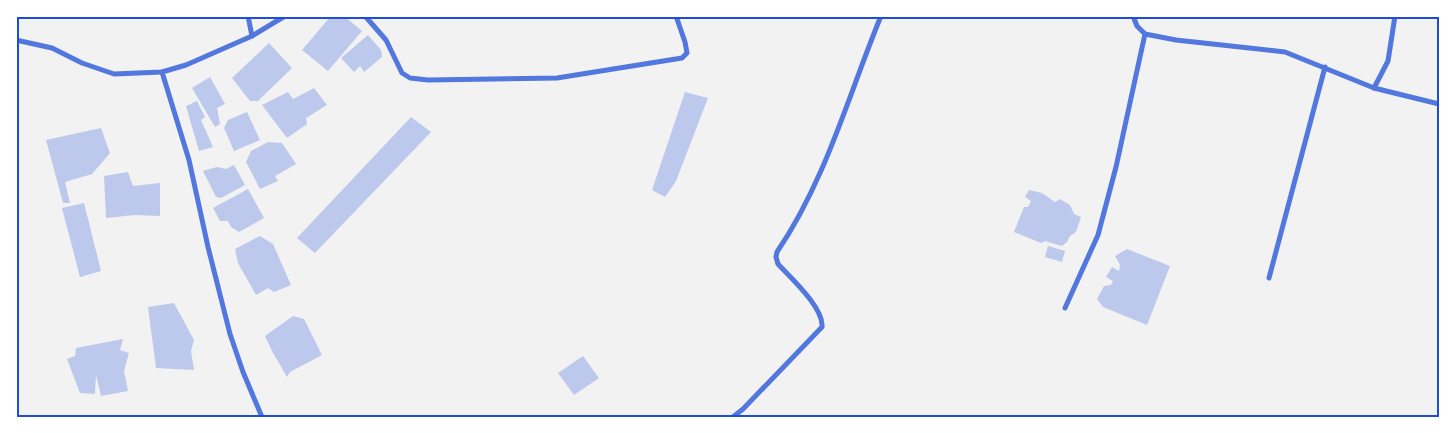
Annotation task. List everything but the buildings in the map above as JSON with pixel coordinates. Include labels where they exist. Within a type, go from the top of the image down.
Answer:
[{"type":"street","points":[[248,16],[252,36]]},
{"type":"street","points":[[16,40],[52,48],[82,63],[114,74],[162,72],[186,65],[252,36],[285,16]]},
{"type":"street","points":[[365,16],[386,40],[402,72],[410,78],[428,80],[556,78],[682,58],[687,53],[686,42],[676,16]]},
{"type":"street","points":[[733,417],[822,327],[823,323],[819,310],[778,264],[776,257],[777,252],[807,202],[826,161],[881,16]]},
{"type":"street","points":[[1132,16],[1137,26],[1145,34],[1176,40],[1285,52],[1374,88],[1439,104]]},
{"type":"street","points":[[1374,88],[1388,60],[1395,16]]},
{"type":"street","points":[[1066,308],[1098,234],[1116,167],[1145,34]]},
{"type":"street","points":[[1269,278],[1325,67]]},
{"type":"street","points":[[162,72],[189,160],[230,334],[243,372],[262,417]]}]
